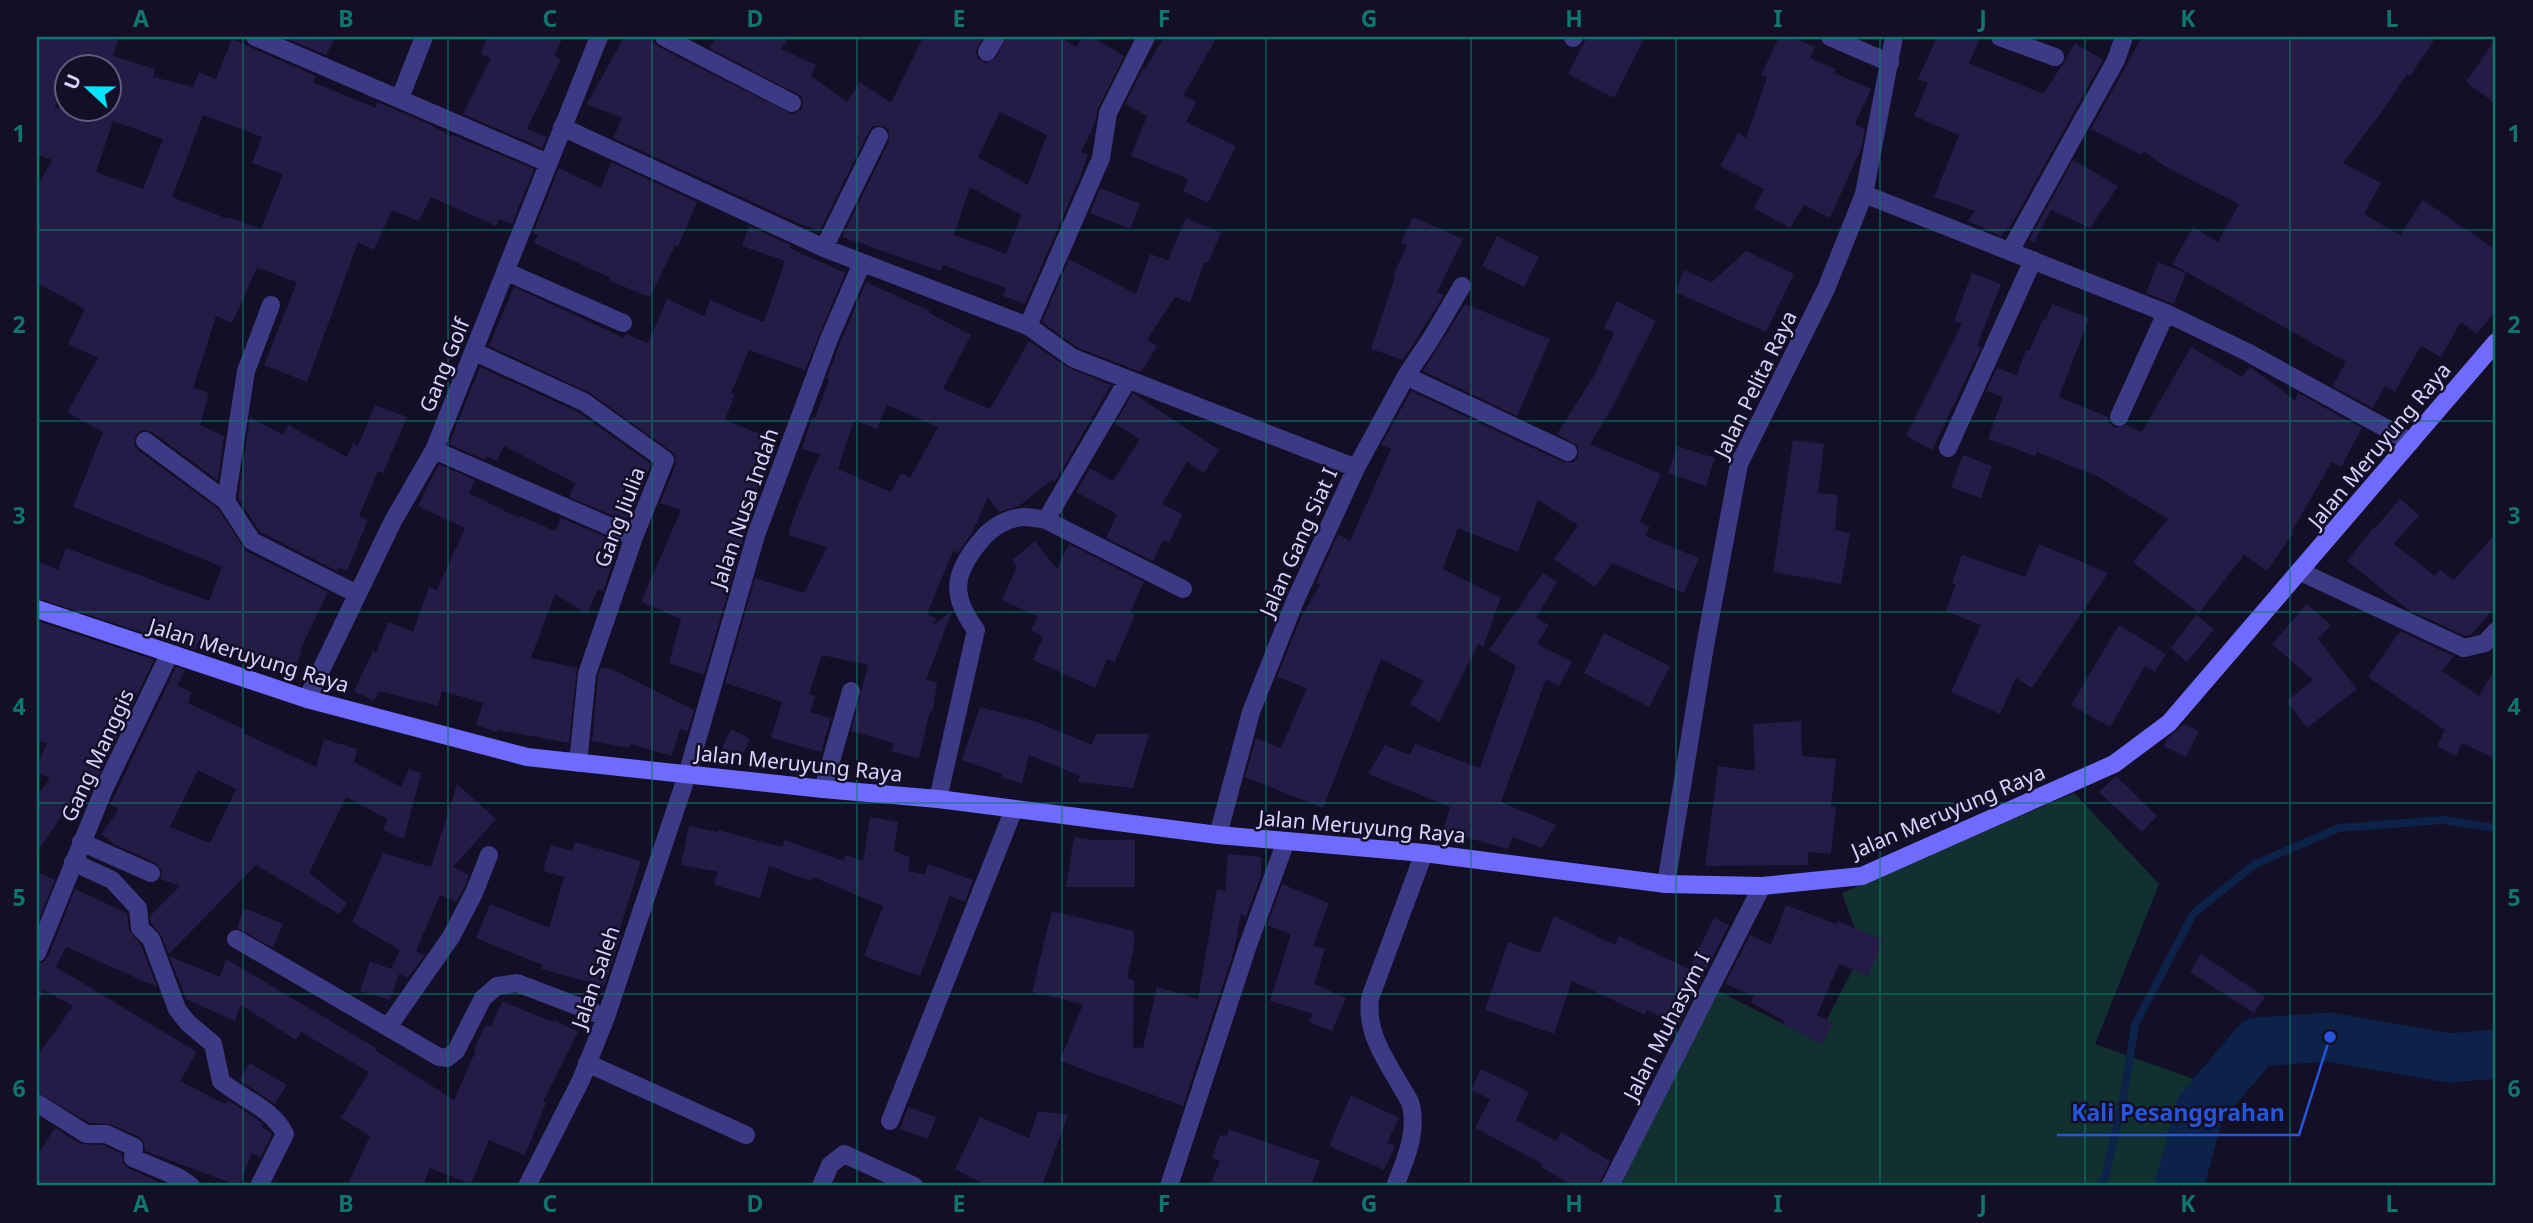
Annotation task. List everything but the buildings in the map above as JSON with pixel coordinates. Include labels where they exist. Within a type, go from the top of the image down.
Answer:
[{"type":"main road","name":"Jalan Meruyung Raya","points":[[37,609],[307,699],[527,757],[938,799],[1218,835],[1424,853],[1666,884],[1762,886],[1862,876],[2114,764],[2169,723],[2496,342]]},
{"type":"street","points":[[255,37],[548,163]]},
{"type":"street","points":[[400,98],[424,37]]},
{"type":"street","name":"Gang Golf","points":[[307,699],[393,521],[434,450],[599,37]]},
{"type":"street","points":[[664,37],[792,103]]},
{"type":"street","points":[[1028,326],[1101,158],[1108,113],[1146,37]]},
{"type":"street","points":[[1830,37],[1890,63]]},
{"type":"street","name":"Jalan Pelita Raya","points":[[1666,884],[1709,620],[1739,464],[1826,289],[1864,194],[1894,37]]},
{"type":"street","points":[[2000,37],[2055,57]]},
{"type":"street","points":[[2010,251],[2116,60],[2124,37]]},
{"type":"street","points":[[562,127],[824,248],[1028,326],[1073,358],[1356,468]]},
{"type":"street","points":[[824,248],[878,136]]},
{"type":"street","points":[[1864,194],[2166,313],[2247,352],[2411,442]]},
{"type":"street","points":[[1948,448],[2033,260]]},
{"type":"street","name":"Jalan Nusa Indah","points":[[687,775],[756,535],[830,339],[862,263]]},
{"type":"street","points":[[507,272],[623,323]]},
{"type":"street","name":"Jalan Gang Siat I","points":[[1218,835],[1251,712],[1295,601],[1356,468],[1406,376],[1462,286]]},
{"type":"street","points":[[226,501],[246,371],[271,305]]},
{"type":"street","points":[[2119,417],[2166,313]]},
{"type":"street","name":"Gang Jiulia","points":[[475,352],[584,402],[665,460],[634,537],[587,674],[578,763]]},
{"type":"street","points":[[1406,376],[1568,452]]},
{"type":"street","points":[[1046,520],[1127,381]]},
{"type":"street","points":[[145,441],[226,501],[252,541],[357,594]]},
{"type":"street","points":[[434,450],[634,537]]},
{"type":"street","points":[[938,799],[976,630],[960,602],[960,569],[988,532],[1005,522],[1024,517],[1046,520],[1183,589]]},
{"type":"street","points":[[2301,572],[2464,648],[2493,642]]},
{"type":"street","name":"Gang Manggis","points":[[37,953],[81,842],[169,655]]},
{"type":"street","points":[[823,789],[851,691]]},
{"type":"street","name":"Jalan Saleh","points":[[527,1186],[561,1122],[606,1017],[687,775]]},
{"type":"street","points":[[890,1121],[1014,809]]},
{"type":"street","points":[[1169,1186],[1248,946],[1286,841]]},
{"type":"street","points":[[81,842],[151,873]]},
{"type":"street","points":[[1395,1186],[1409,1151],[1412,1116],[1410,1102],[1380,1051],[1368,1014],[1370,998],[1424,853]]},
{"type":"street","points":[[388,1027],[451,937],[474,893],[489,855]]},
{"type":"street","points":[[73,862],[112,880],[138,908],[140,928],[151,939],[177,1009],[188,1023],[213,1044],[221,1081],[262,1108],[280,1124],[285,1134],[259,1186]]},
{"type":"street","name":"Jalan Muhasym I","points":[[1611,1186],[1762,886]]},
{"type":"street","points":[[236,939],[439,1057],[447,1058],[456,1051],[483,998],[497,986],[517,983],[606,1017]]},
{"type":"street","points":[[587,1063],[746,1136]]},
{"type":"street","points":[[37,1103],[86,1134],[106,1134],[134,1147],[133,1157],[178,1177],[191,1186]]},
{"type":"street","points":[[821,1186],[830,1165],[844,1154],[915,1186]]},
{"type":"green space","points":[[2074,793],[2159,884],[2095,1044],[2211,1085],[2184,1155],[2201,1186],[1601,1186],[1702,983],[1816,1040],[1863,950],[1842,893]]},
{"type":"waterway","points":[[2101,1186],[2124,1094],[2135,1025],[2193,914],[2255,864],[2339,828],[2443,820],[2496,828]]},
{"type":"waterway","points":[[2179,1186],[2200,1109],[2257,1042],[2330,1037],[2449,1058],[2496,1054]]},
{"type":"place","name":"Kali Pesanggrahan","points":[[2330,1037]]}]
